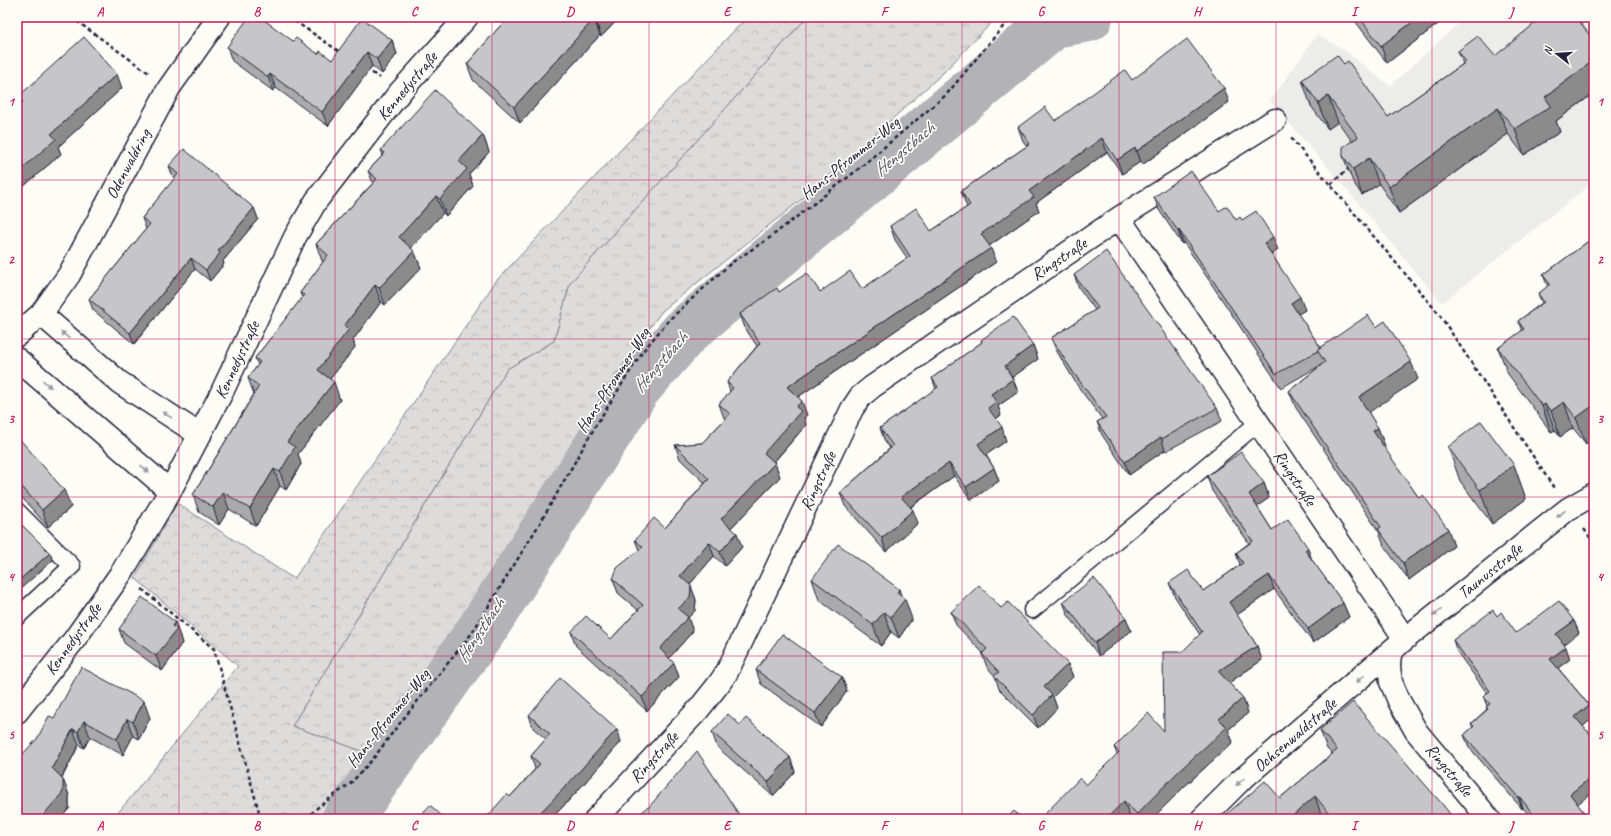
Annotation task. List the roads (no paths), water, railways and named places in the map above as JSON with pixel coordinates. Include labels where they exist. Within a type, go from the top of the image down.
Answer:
[{"type":"street","name":"Odenwaldring","points":[[17,335],[41,314],[69,275],[169,88],[219,17]]},
{"type":"street","name":"Kennedystraße","points":[[17,712],[74,640],[122,572],[170,491],[200,435],[295,237],[320,196],[400,92],[467,17]]},
{"type":"street","name":"Ringstraße","points":[[596,819],[698,710],[727,672],[860,397],[872,387],[1118,218],[1275,120]]},
{"type":"street","name":"Ringstraße","points":[[1118,218],[1258,423],[1397,646],[1389,667],[1391,682],[1399,701],[1416,731],[1489,819]]},
{"type":"street","points":[[41,314],[119,382],[162,412],[200,435]]},
{"type":"street","points":[[17,359],[170,491]]},
{"type":"street","name":"Taunusstraße","points":[[1397,646],[1568,509],[1594,494]]},
{"type":"street","name":"Ochsenwaldstraße","points":[[1202,819],[1239,782],[1397,646]]},
{"type":"lane","points":[[1032,610],[1258,423]]},
{"type":"lane","points":[[17,511],[72,566],[17,617]]},
{"type":"waterway","name":"Hengstbach","points":[[347,819],[481,631],[636,388],[687,330],[1052,25],[1059,22],[1088,17]]}]
